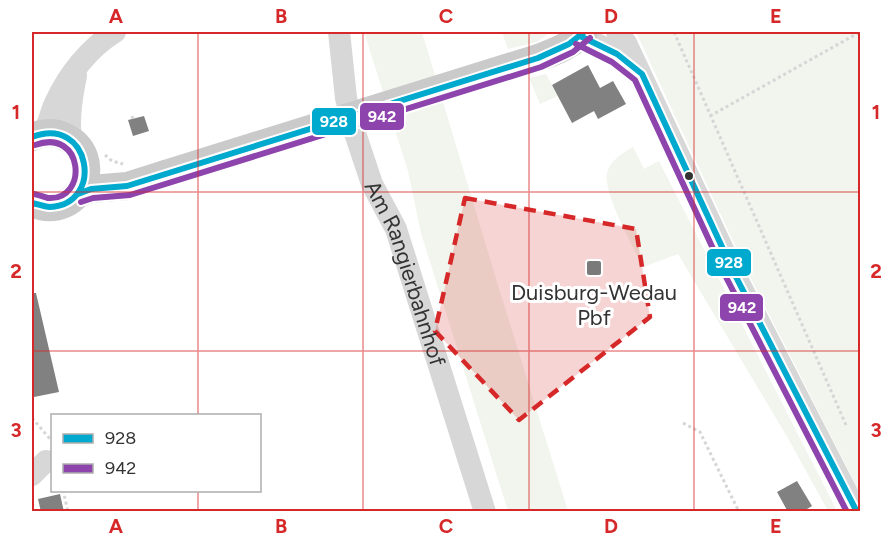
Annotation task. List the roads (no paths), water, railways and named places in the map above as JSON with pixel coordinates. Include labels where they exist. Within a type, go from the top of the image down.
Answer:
[{"type":"main road","points":[[33,205],[60,206],[78,194],[91,189],[127,186],[538,58],[563,48],[582,34]]},
{"type":"main road","points":[[37,135],[59,134],[123,174],[165,174]]},
{"type":"main road","points":[[78,194],[85,180],[86,152]]},
{"type":"street","points":[[37,135],[49,124],[54,106],[66,81],[99,43],[115,32]]},
{"type":"street","name":"Am Rangierbahnhof","points":[[339,32],[346,98],[355,136],[372,184],[396,229],[485,512]]},
{"type":"street","points":[[617,32],[626,43],[642,74],[735,275],[857,512]]},
{"type":"street","points":[[582,34],[617,54],[642,74]]},
{"type":"street","points":[[77,68],[69,130],[86,152]]},
{"type":"place","name":"Duisburg-Wedau Pbf","points":[[594,268]]}]
